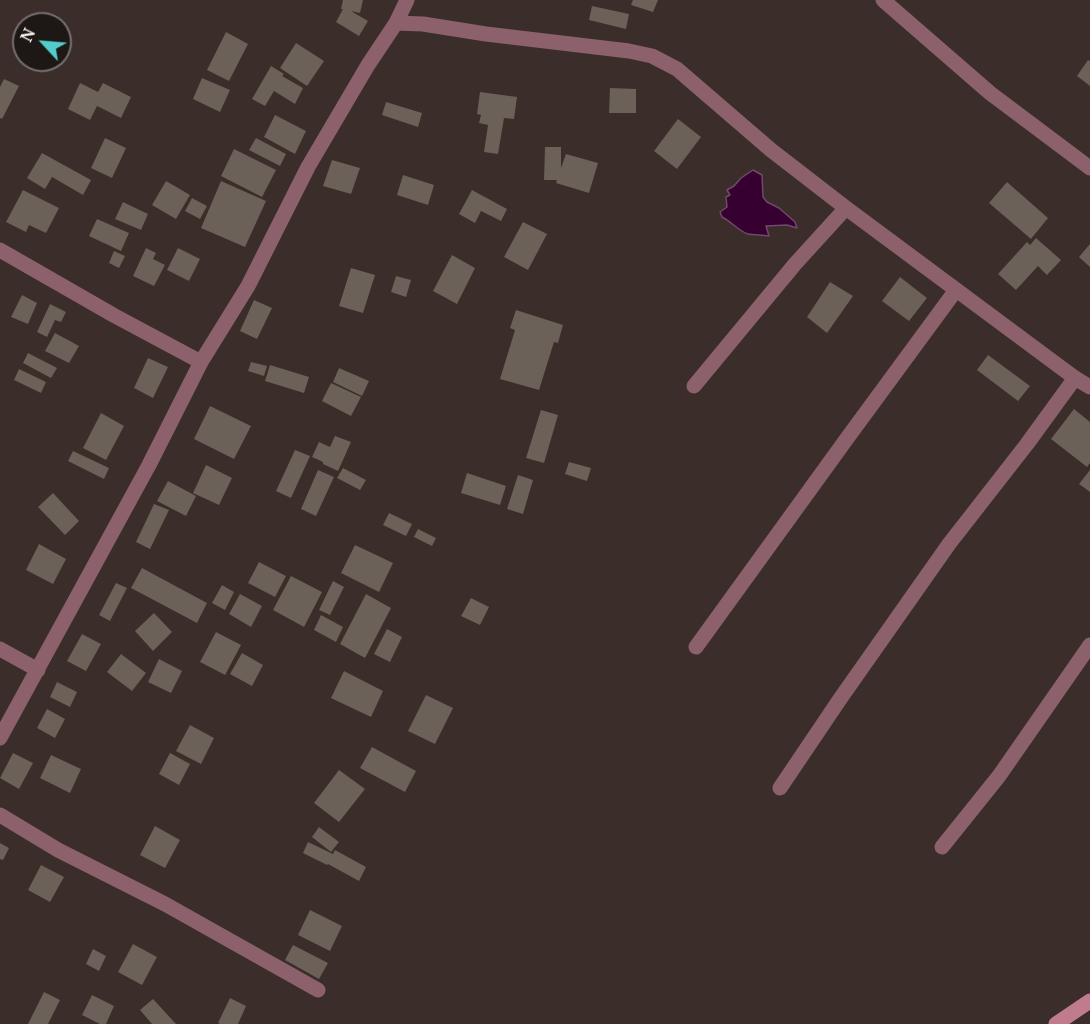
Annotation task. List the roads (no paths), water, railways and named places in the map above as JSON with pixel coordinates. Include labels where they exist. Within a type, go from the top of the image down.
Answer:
[{"type":"street","points":[[0,738],[149,465],[201,362],[248,286],[308,167],[368,65],[396,23],[407,0]]},
{"type":"street","points":[[882,0],[990,93],[1090,168]]},
{"type":"street","points":[[396,23],[423,24],[629,51],[652,56],[677,69],[771,150],[846,208],[1090,387]]},
{"type":"street","points":[[694,386],[795,264],[846,208]]},
{"type":"street","points":[[0,250],[201,362]]},
{"type":"street","points":[[696,647],[956,290]]},
{"type":"street","points":[[780,788],[949,544],[1075,378]]},
{"type":"street","points":[[942,847],[999,776],[1090,645]]},
{"type":"street","points":[[0,649],[38,670]]},
{"type":"street","points":[[0,815],[58,850],[165,904],[318,990]]},
{"type":"street","points":[[1056,1024],[1090,1001]]}]
